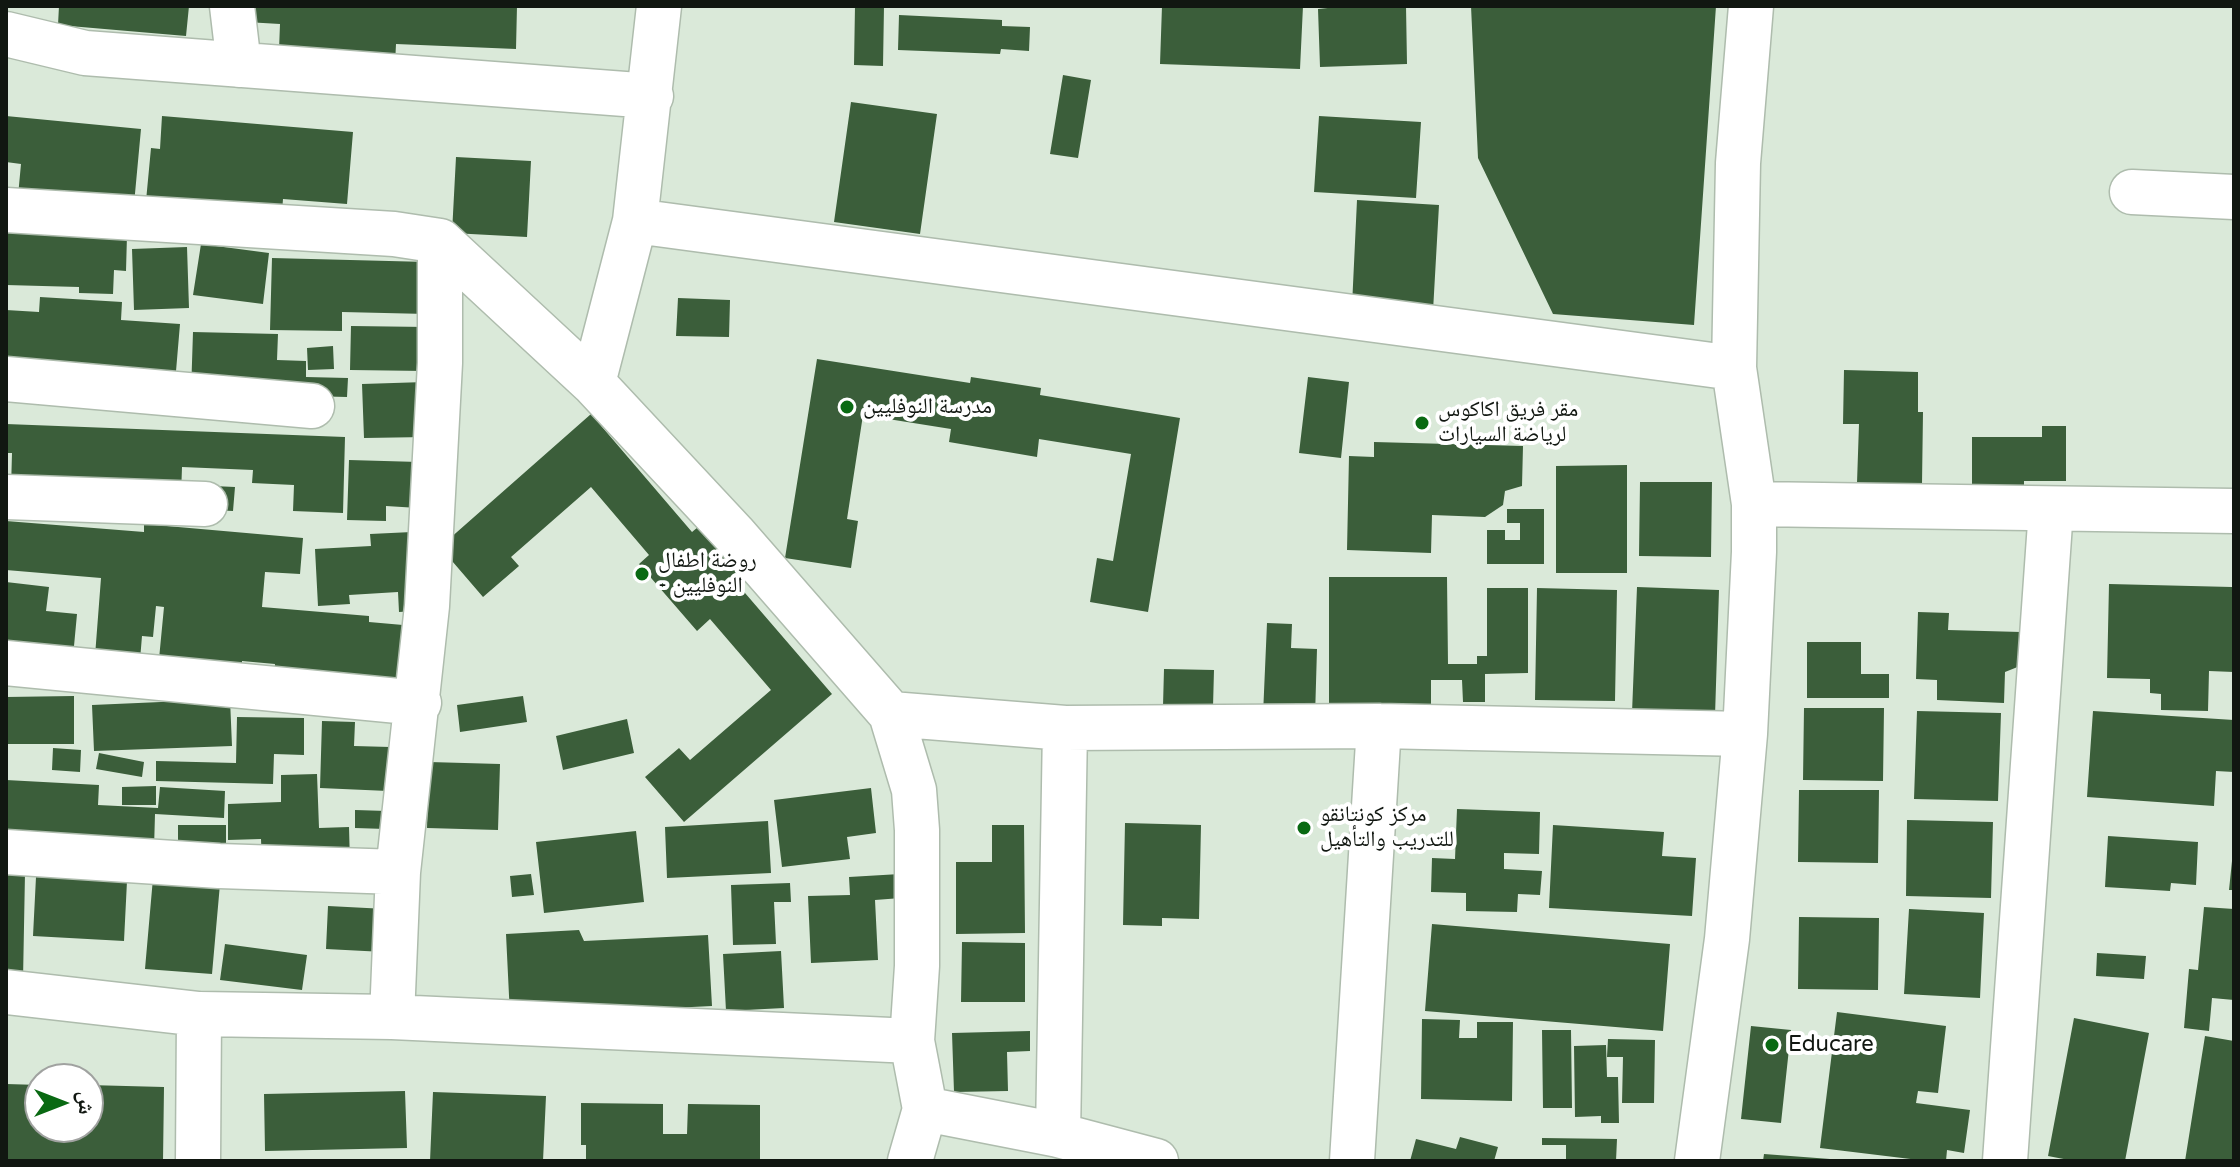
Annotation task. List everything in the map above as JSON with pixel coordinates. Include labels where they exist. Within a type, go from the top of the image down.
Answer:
[{"type":"street","points":[[232,6],[239,65]]},
{"type":"street","points":[[593,383],[635,221],[659,6]]},
{"type":"street","points":[[1697,1161],[1727,939],[1745,734],[1754,504],[1734,368],[1738,163],[1751,6]]},
{"type":"street","points":[[6,34],[85,53],[651,96]]},
{"type":"street","points":[[2132,192],[2234,197]]},
{"type":"street","points":[[6,210],[394,234],[440,241],[593,383],[734,534],[891,714],[914,790],[917,830],[917,966],[912,1041],[925,1109],[910,1161]]},
{"type":"street","points":[[635,221],[1734,368]]},
{"type":"street","points":[[392,1017],[398,872],[419,703],[440,363],[440,241]]},
{"type":"street","points":[[6,379],[312,406]]},
{"type":"street","points":[[6,497],[205,504]]},
{"type":"street","points":[[1754,504],[2234,511]]},
{"type":"street","points":[[2005,1161],[2051,509]]},
{"type":"street","points":[[6,663],[419,703]]},
{"type":"street","points":[[891,714],[1065,728],[1379,726],[1745,734]]},
{"type":"street","points":[[1352,1161],[1379,726]]},
{"type":"street","points":[[1058,1135],[1065,728]]},
{"type":"street","points":[[6,852],[219,866],[398,872]]},
{"type":"street","points":[[6,992],[199,1014],[392,1017],[912,1041]]},
{"type":"street","points":[[198,1161],[199,1014]]},
{"type":"street","points":[[925,1109],[1058,1135],[1156,1161]]},
{"type":"building","points":[[59,6],[189,6],[186,36],[58,25]]},
{"type":"building","points":[[246,6],[517,6],[516,49],[396,44],[395,64],[279,50],[280,24],[246,22]]},
{"type":"building","points":[[855,6],[884,6],[883,66],[854,65]]},
{"type":"building","points":[[1162,6],[1303,6],[1300,69],[1160,64]]},
{"type":"building","points":[[1406,6],[1407,64],[1320,67],[1318,9]]},
{"type":"building","points":[[1471,6],[1716,6],[1694,325],[1553,314],[1478,158]]},
{"type":"building","points":[[899,15],[1002,20],[1002,26],[1030,27],[1029,51],[1001,49],[1000,54],[898,50]]},
{"type":"building","points":[[1063,75],[1091,80],[1078,158],[1050,154]]},
{"type":"building","points":[[851,102],[937,114],[920,234],[834,222]]},
{"type":"building","points":[[6,116],[141,129],[133,215],[18,196],[21,164],[6,162]]},
{"type":"building","points":[[162,116],[353,132],[347,204],[283,199],[282,212],[146,201],[151,148],[160,149]]},
{"type":"building","points":[[1319,116],[1421,122],[1416,198],[1314,192]]},
{"type":"building","points":[[456,157],[531,161],[527,237],[452,233]]},
{"type":"building","points":[[1357,200],[1439,205],[1433,311],[1352,306]]},
{"type":"building","points":[[6,233],[127,235],[126,271],[114,270],[113,294],[79,293],[79,287],[6,285]]},
{"type":"building","points":[[201,244],[269,253],[263,304],[193,295]]},
{"type":"building","points":[[187,247],[189,308],[134,310],[132,249]]},
{"type":"building","points":[[272,258],[428,262],[427,314],[342,312],[342,331],[270,330]]},
{"type":"building","points":[[40,297],[122,302],[121,320],[180,324],[175,383],[6,371],[6,310],[39,312]]},
{"type":"building","points":[[678,298],[730,300],[729,337],[676,336]]},
{"type":"building","points":[[351,326],[427,327],[426,371],[350,370]]},
{"type":"building","points":[[193,332],[278,334],[277,360],[306,361],[306,377],[348,378],[347,397],[191,393]]},
{"type":"building","points":[[333,346],[334,369],[308,370],[307,348]]},
{"type":"building","points":[[817,359],[970,383],[971,377],[1041,388],[1040,395],[1180,418],[1148,612],[1090,602],[1097,558],[1113,561],[1131,454],[1039,439],[1037,457],[949,442],[951,429],[863,415],[847,519],[858,521],[851,568],[785,558]]},
{"type":"building","points":[[1844,370],[1918,372],[1918,412],[1923,412],[1922,484],[1857,483],[1859,424],[1843,424]]},
{"type":"building","points":[[1308,377],[1349,382],[1341,458],[1299,453]]},
{"type":"building","points":[[425,382],[426,437],[364,438],[362,384]]},
{"type":"building","points":[[591,414],[692,532],[698,527],[744,581],[739,586],[832,694],[684,822],[645,777],[679,748],[690,760],[771,690],[710,619],[697,631],[639,564],[649,555],[591,487],[511,557],[519,566],[483,597],[440,547]]},
{"type":"building","points":[[6,424],[345,437],[343,513],[293,511],[294,485],[252,483],[253,470],[182,467],[181,496],[11,489],[12,453],[6,453]]},
{"type":"building","points":[[2042,426],[2066,426],[2066,481],[2024,481],[2024,494],[1972,494],[1972,437],[2042,437]]},
{"type":"building","points":[[1374,442],[1523,446],[1522,486],[1505,491],[1503,505],[1485,517],[1432,515],[1431,553],[1347,550],[1349,456],[1374,457]]},
{"type":"building","points":[[349,460],[419,462],[418,508],[386,506],[386,521],[347,520]]},
{"type":"building","points":[[1627,465],[1627,573],[1556,573],[1556,466]]},
{"type":"building","points":[[1640,482],[1712,482],[1711,557],[1639,556]]},
{"type":"building","points":[[213,486],[235,487],[233,511],[211,510]]},
{"type":"building","points":[[1507,509],[1544,509],[1544,564],[1487,564],[1487,530],[1505,530],[1505,540],[1520,540],[1520,523],[1507,523]]},
{"type":"building","points":[[6,521],[144,532],[144,524],[303,538],[300,574],[265,572],[262,607],[369,616],[369,622],[403,625],[397,698],[274,675],[275,664],[242,661],[242,665],[159,659],[164,607],[156,606],[153,637],[142,636],[140,660],[95,656],[101,578],[6,570]]},
{"type":"building","points":[[412,532],[417,611],[399,612],[398,592],[349,595],[350,604],[318,606],[315,549],[371,546],[370,534]]},
{"type":"building","points":[[1329,577],[1447,577],[1448,664],[1477,664],[1477,656],[1487,656],[1487,588],[1528,588],[1528,673],[1485,674],[1485,702],[1463,702],[1462,680],[1431,680],[1431,705],[1329,705]]},
{"type":"building","points":[[6,582],[49,587],[46,611],[77,614],[74,646],[82,648],[79,668],[6,660]]},
{"type":"building","points":[[2109,584],[2232,587],[2234,672],[2209,671],[2208,711],[2161,710],[2161,694],[2150,693],[2150,679],[2107,678]]},
{"type":"building","points":[[1637,587],[1719,590],[1715,716],[1632,713]]},
{"type":"building","points":[[1537,588],[1617,590],[1615,701],[1535,700]]},
{"type":"building","points":[[1918,612],[1949,613],[1948,630],[2021,632],[2020,666],[2005,672],[2004,703],[1937,700],[1937,680],[1916,679]]},
{"type":"building","points":[[1267,623],[1292,624],[1291,648],[1317,649],[1315,717],[1263,715]]},
{"type":"building","points":[[1807,642],[1861,642],[1861,674],[1889,674],[1889,698],[1807,698]]},
{"type":"building","points":[[1164,669],[1214,670],[1213,707],[1163,706]]},
{"type":"building","points":[[74,696],[74,744],[6,744],[6,697]]},
{"type":"building","points":[[523,696],[527,722],[460,732],[457,705]]},
{"type":"building","points":[[230,699],[232,746],[94,751],[92,705]]},
{"type":"building","points":[[1804,708],[1884,708],[1883,781],[1803,780]]},
{"type":"building","points":[[1917,711],[2001,713],[1998,801],[1914,799]]},
{"type":"building","points":[[2093,711],[2234,720],[2234,772],[2216,771],[2214,806],[2087,797]]},
{"type":"building","points":[[237,717],[304,718],[304,755],[274,754],[273,784],[156,781],[156,761],[236,763]]},
{"type":"building","points":[[627,719],[634,753],[563,770],[556,736]]},
{"type":"building","points":[[322,721],[355,722],[354,746],[390,747],[388,791],[320,788]]},
{"type":"building","points":[[53,748],[81,750],[80,772],[52,770]]},
{"type":"building","points":[[99,753],[144,762],[142,777],[96,769]]},
{"type":"building","points":[[429,762],[500,764],[498,830],[427,828]]},
{"type":"building","points":[[317,774],[319,828],[349,827],[350,863],[262,866],[261,839],[228,840],[228,804],[281,802],[281,775]]},
{"type":"building","points":[[6,780],[99,785],[98,805],[158,808],[160,787],[225,791],[224,818],[155,814],[154,849],[6,843]]},
{"type":"building","points":[[156,786],[156,805],[122,805],[122,787]]},
{"type":"building","points":[[871,788],[876,833],[847,837],[850,859],[782,867],[774,800]]},
{"type":"building","points":[[1799,790],[1879,790],[1878,863],[1798,862]]},
{"type":"building","points":[[1457,809],[1540,812],[1539,854],[1504,853],[1504,869],[1542,871],[1540,895],[1518,894],[1517,912],[1466,911],[1466,893],[1431,892],[1432,858],[1455,859]]},
{"type":"building","points":[[355,810],[387,811],[386,829],[355,828]]},
{"type":"building","points":[[1907,820],[1993,822],[1991,898],[1906,896]]},
{"type":"building","points":[[768,821],[771,873],[667,878],[665,827]]},
{"type":"building","points":[[1125,823],[1201,825],[1199,919],[1162,918],[1162,926],[1123,925]]},
{"type":"building","points":[[178,825],[226,825],[226,858],[178,858]]},
{"type":"building","points":[[992,825],[1024,825],[1025,933],[956,934],[956,862],[992,862]]},
{"type":"building","points":[[1553,825],[1664,832],[1662,856],[1696,858],[1692,916],[1549,908]]},
{"type":"building","points":[[636,831],[644,902],[544,913],[536,842]]},
{"type":"building","points":[[2108,836],[2198,842],[2196,885],[2171,883],[2170,891],[2105,887]]},
{"type":"building","points":[[2232,861],[2234,890],[2229,890]]},
{"type":"building","points":[[6,872],[25,873],[23,980],[6,980]]},
{"type":"building","points":[[531,874],[534,895],[512,897],[510,876]]},
{"type":"building","points":[[900,874],[901,898],[875,900],[878,960],[811,963],[808,896],[850,895],[849,877]]},
{"type":"building","points":[[36,877],[127,881],[124,941],[33,936]]},
{"type":"building","points":[[153,878],[220,884],[212,974],[145,969]]},
{"type":"building","points":[[790,883],[791,902],[774,902],[776,944],[733,945],[731,885]]},
{"type":"building","points":[[328,906],[386,909],[384,952],[326,949]]},
{"type":"building","points":[[2204,907],[2234,909],[2234,1000],[2212,998],[2209,1031],[2184,1028],[2189,969],[2198,970]]},
{"type":"building","points":[[1909,909],[1984,913],[1980,998],[1904,994]]},
{"type":"building","points":[[1799,917],[1879,918],[1878,990],[1798,989]]},
{"type":"building","points":[[1432,924],[1670,944],[1663,1031],[1425,1011]]},
{"type":"building","points":[[579,930],[584,941],[708,935],[712,1006],[510,1016],[506,934]]},
{"type":"building","points":[[962,942],[1025,943],[1025,1002],[961,1002]]},
{"type":"building","points":[[225,944],[307,955],[302,990],[220,980]]},
{"type":"building","points":[[781,951],[784,1008],[726,1011],[723,954]]},
{"type":"building","points":[[2097,953],[2146,956],[2144,979],[2096,976]]},
{"type":"building","points":[[1837,1012],[1946,1026],[1938,1093],[1918,1091],[1916,1103],[1970,1110],[1964,1153],[1947,1150],[1946,1161],[1927,1161],[1820,1148]]},
{"type":"building","points":[[2074,1018],[2149,1033],[2125,1161],[2074,1161],[2048,1156]]},
{"type":"building","points":[[1422,1019],[1460,1020],[1459,1038],[1477,1038],[1477,1022],[1513,1022],[1512,1101],[1421,1099]]},
{"type":"building","points":[[1751,1026],[1791,1030],[1781,1123],[1741,1119]]},
{"type":"building","points":[[1542,1030],[1571,1030],[1572,1108],[1543,1108]]},
{"type":"building","points":[[1030,1031],[1030,1051],[1007,1052],[1008,1091],[954,1092],[952,1033]]},
{"type":"building","points":[[2205,1036],[2234,1041],[2234,1161],[2185,1161]]},
{"type":"building","points":[[1608,1039],[1655,1040],[1654,1103],[1622,1103],[1623,1057],[1607,1057]]},
{"type":"building","points":[[1606,1045],[1607,1077],[1618,1077],[1619,1123],[1601,1123],[1601,1116],[1575,1117],[1574,1046]]},
{"type":"building","points":[[6,1084],[24,1085],[24,1143],[104,1143],[104,1085],[164,1087],[163,1161],[6,1161]]},
{"type":"building","points":[[405,1091],[407,1148],[265,1151],[264,1094]]},
{"type":"building","points":[[433,1092],[546,1096],[543,1161],[430,1161]]},
{"type":"building","points":[[581,1103],[663,1104],[663,1134],[687,1134],[688,1104],[760,1105],[760,1161],[586,1161],[586,1145],[581,1145]]},
{"type":"building","points":[[1460,1137],[1498,1147],[1494,1161],[1410,1161],[1416,1139],[1456,1149]]},
{"type":"building","points":[[1542,1138],[1617,1139],[1616,1161],[1566,1161],[1566,1145],[1542,1145]]},
{"type":"building","points":[[1764,1154],[1830,1159],[1830,1161],[1763,1161]]},
{"type":"place","name":"مدرسة النوفليين","points":[[847,407]]},
{"type":"place","name":"مقر فريق اكاكوس لرياضة السيارات","points":[[1422,423]]},
{"type":"place","name":"روضة اطفال - النوفليين","points":[[642,574]]},
{"type":"place","name":"مركز كونتانقو للتدريب والتأهيل","points":[[1304,828]]},
{"type":"place","name":"Educare","points":[[1772,1045]]}]
